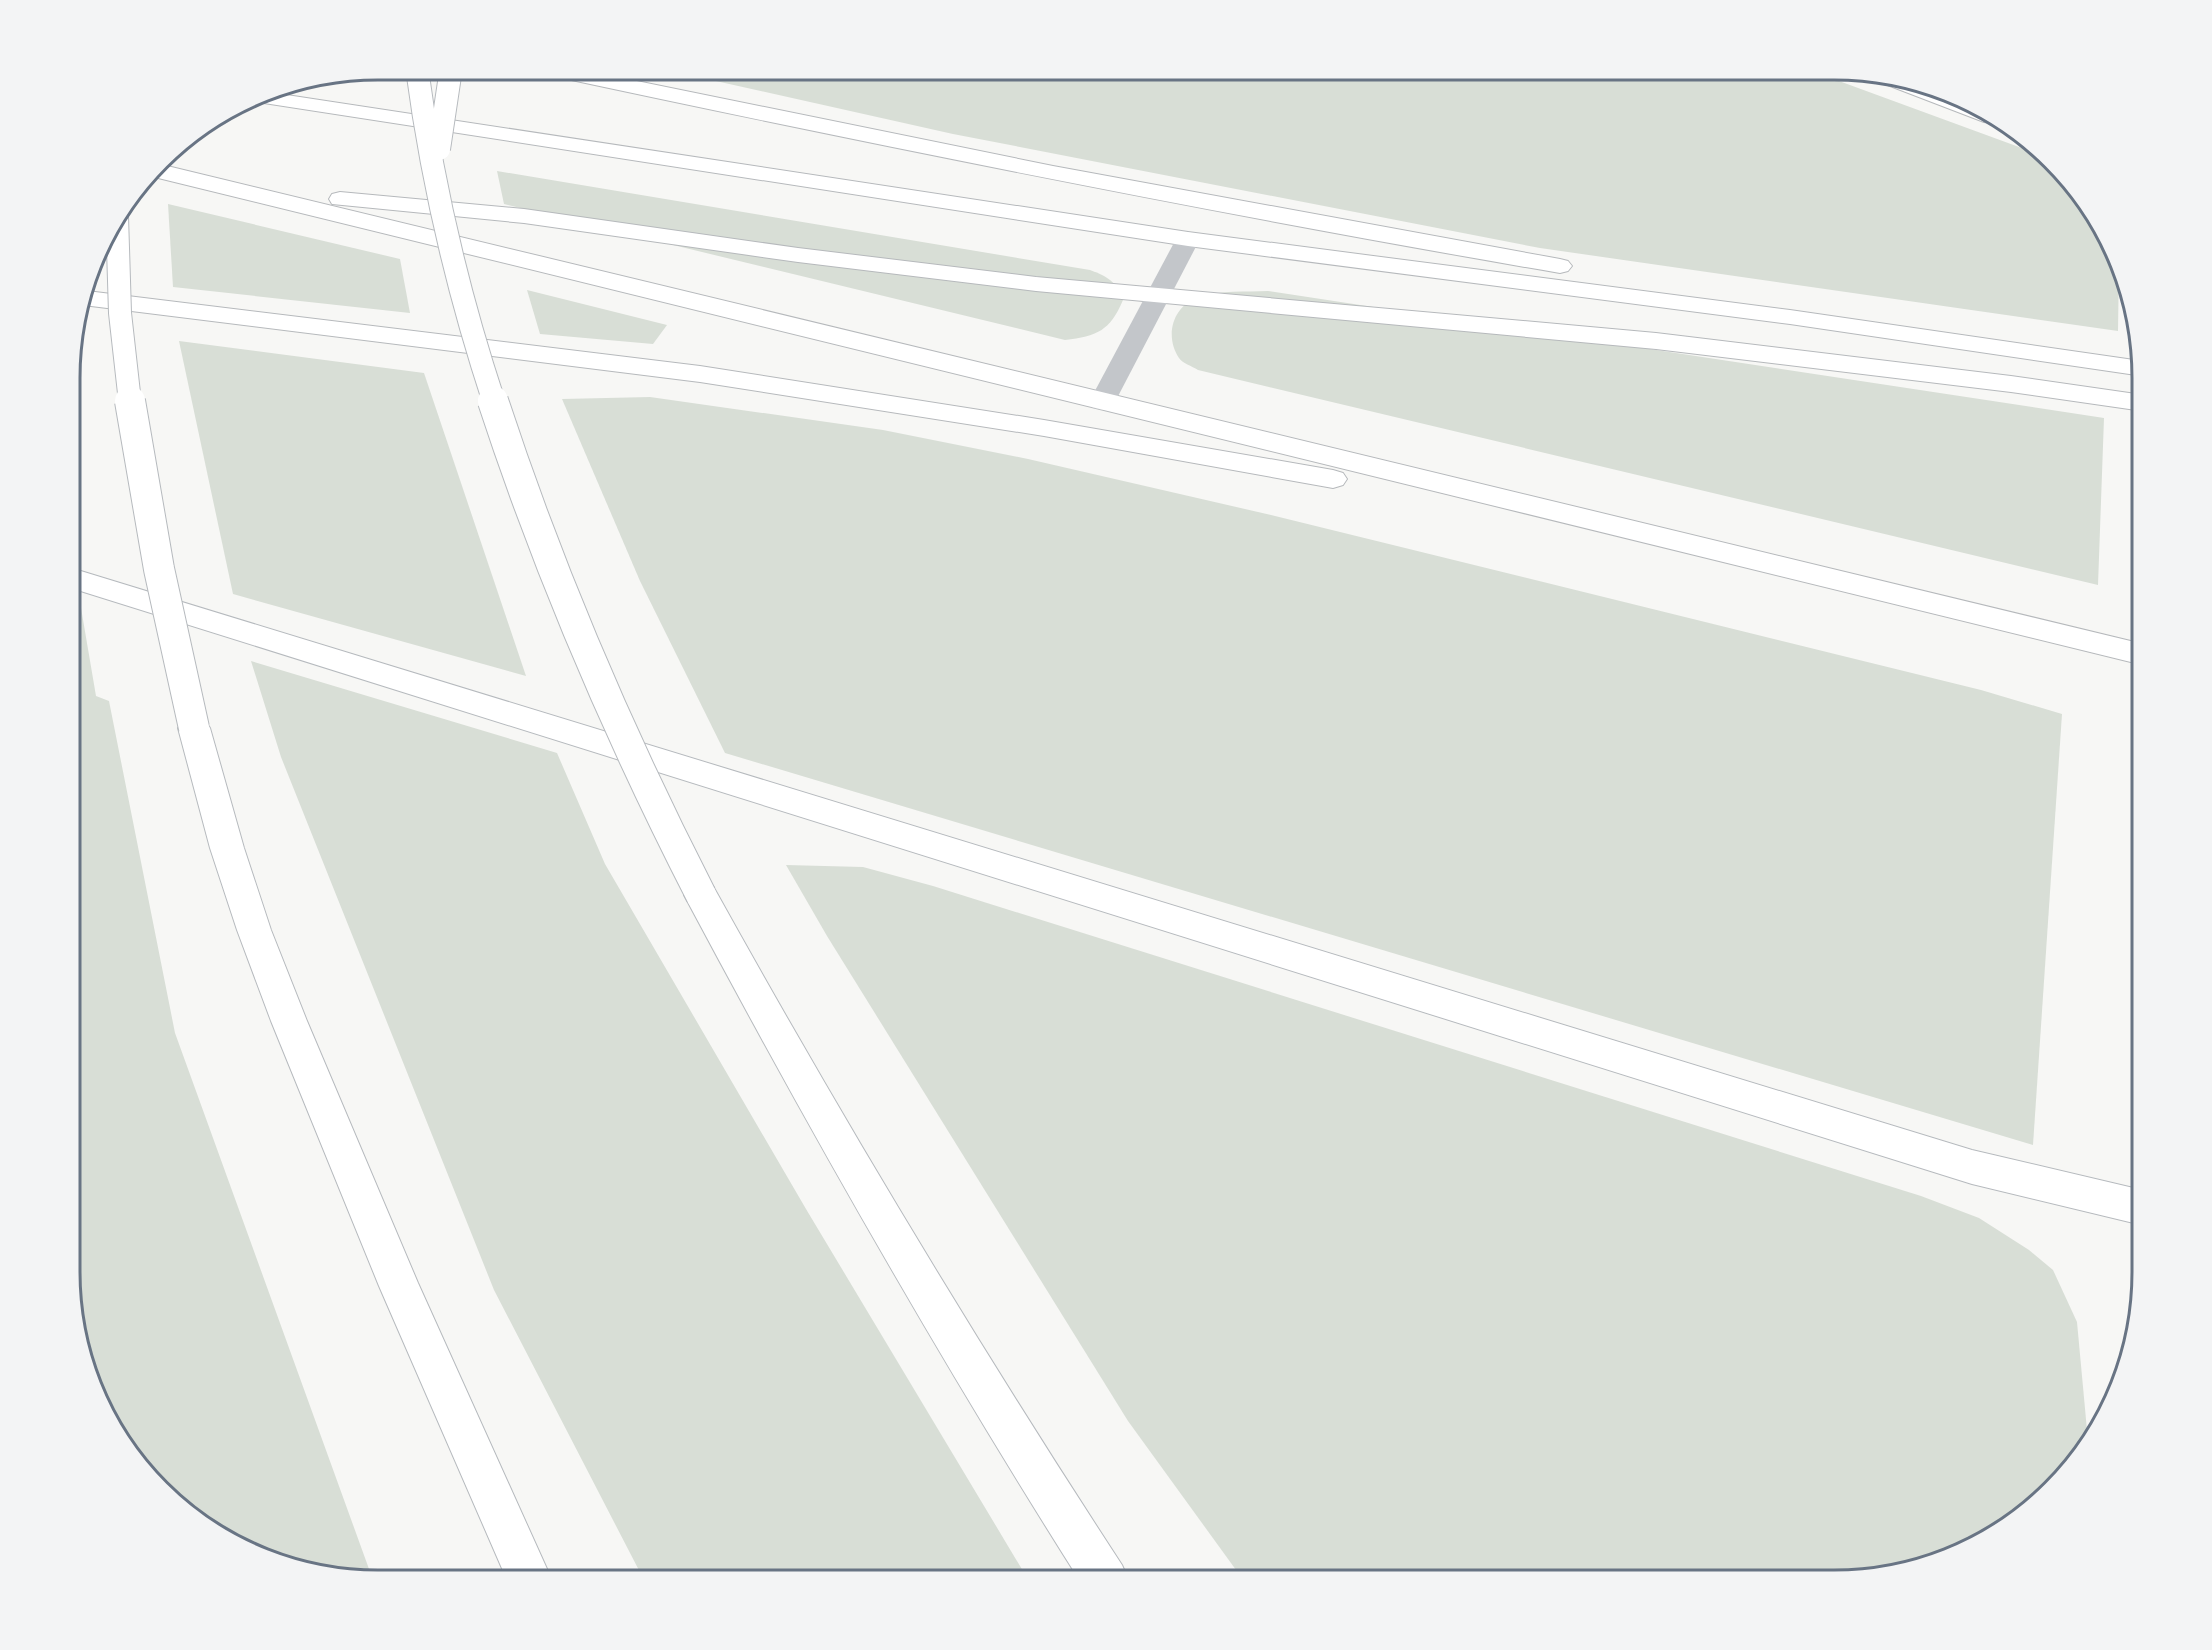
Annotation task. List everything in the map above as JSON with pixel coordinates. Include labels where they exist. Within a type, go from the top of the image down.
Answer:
[{"type":"main road","points":[[419,80],[436,183],[472,334],[510,455],[545,550],[608,705],[658,814],[768,1020],[880,1218],[1099,1570]]},
{"type":"main road","points":[[436,183],[442,117],[449,80]]},
{"type":"main road","points":[[600,80],[802,124],[1289,219],[1672,283],[1790,317]]},
{"type":"main road","points":[[272,99],[1188,239],[1790,317],[2132,368]]},
{"type":"main road","points":[[162,172],[2132,652]]},
{"type":"main road","points":[[225,188],[524,216],[810,257],[1158,295],[1656,342],[2011,384],[2132,401]]},
{"type":"main road","points":[[117,232],[119,301],[130,407],[168,622],[227,848],[254,930],[285,1011],[399,1286],[526,1570]]},
{"type":"main road","points":[[91,299],[572,357],[933,410],[1161,448],[1396,491],[1832,579]]},
{"type":"main road","points":[[80,581],[1972,1167],[2132,1206]]},
{"type":"lane","points":[[1102,402],[1188,239]]},
{"type":"shaded area","points":[[711,80],[1836,80],[2026,150],[2031,154],[2071,196],[2102,246],[2119,288],[2118,331],[1540,248],[953,134]]},
{"type":"shaded area","points":[[497,171],[1090,270],[1111,280],[1123,300],[1113,319],[1101,330],[1094,334],[1065,340],[504,204]]},
{"type":"shaded area","points":[[168,204],[400,259],[410,313],[173,287]]},
{"type":"shaded area","points":[[527,290],[667,325],[653,344],[540,334]]},
{"type":"shaded area","points":[[1268,291],[2104,418],[2098,585],[1198,370],[1179,358],[1174,349],[1172,331],[1177,314],[1190,301],[1216,293]]},
{"type":"shaded area","points":[[179,341],[424,373],[526,676],[233,594]]},
{"type":"shaded area","points":[[650,397],[883,430],[1028,459],[1271,515],[1981,690],[2062,714],[2033,1145],[725,753],[640,581],[562,399]]},
{"type":"shaded area","points":[[80,602],[96,696],[109,701],[175,1033],[369,1570],[320,1565],[282,1555],[229,1531],[196,1509],[167,1483],[141,1454],[119,1421],[95,1368],[85,1330],[80,1292]]},
{"type":"shaded area","points":[[251,661],[557,753],[605,864],[806,1209],[1022,1570],[639,1570],[494,1290],[281,757]]},
{"type":"shaded area","points":[[786,865],[863,867],[933,886],[1921,1196],[1979,1218],[2029,1250],[2053,1270],[2077,1322],[2087,1430],[2058,1469],[2016,1509],[1966,1540],[1930,1555],[1892,1565],[1854,1570],[1236,1570],[1128,1421],[827,936]]}]
